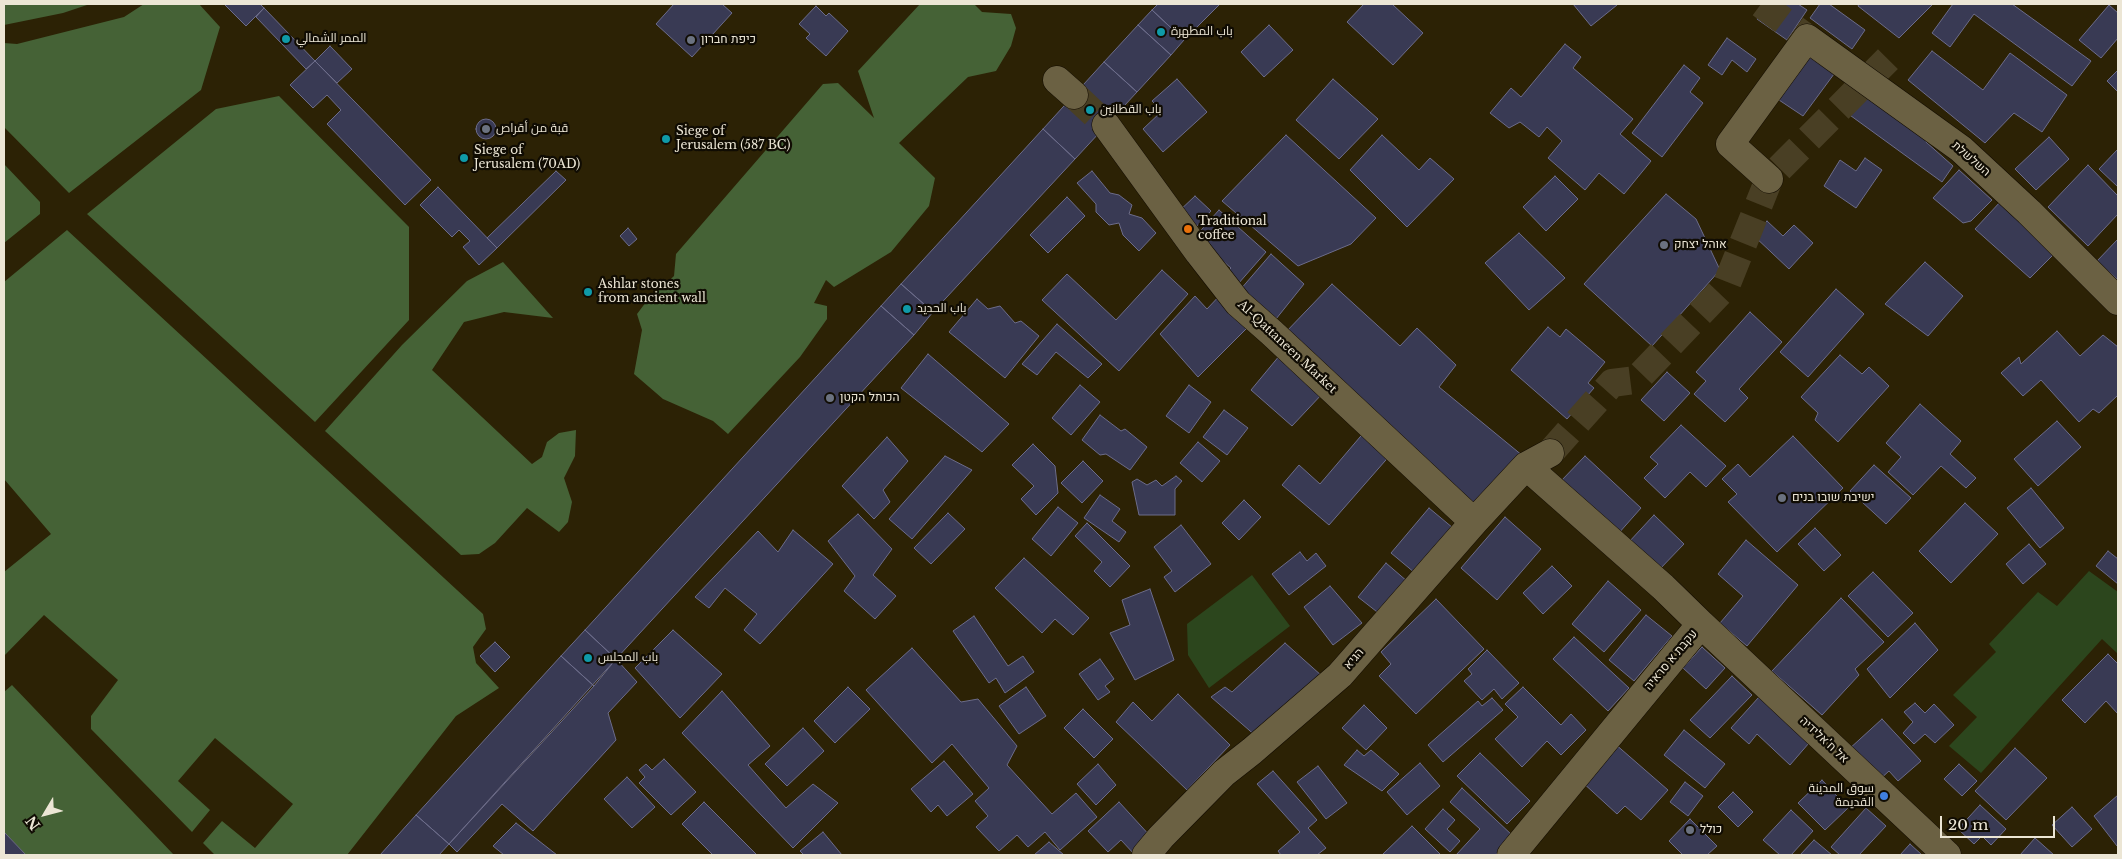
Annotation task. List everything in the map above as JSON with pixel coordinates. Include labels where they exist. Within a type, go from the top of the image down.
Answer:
[{"type":"street","name":"השלשלת","points":[[1769,179],[1730,144],[1807,38],[1961,149],[2029,212],[2118,301]]},
{"type":"street","name":"Al-Qattaneen Market","points":[[1106,125],[1199,253],[1238,303],[1272,332],[1474,522]]},
{"type":"street","name":"הגיא","points":[[1146,855],[1161,837],[1224,773],[1288,721],[1340,675],[1474,522],[1526,466],[1550,453]]},
{"type":"street","name":"עקבת א סראיה","points":[[1511,855],[1701,624],[1663,587],[1526,466]]},
{"type":"street","name":"אל ח'אלידיה","points":[[1701,624],[1947,855]]},
{"type":"green space","points":[[4,4],[90,4],[63,13],[4,25]]},
{"type":"green space","points":[[144,4],[199,4],[220,27],[201,90],[69,193],[4,127],[4,43],[17,44],[124,17]]},
{"type":"green space","points":[[920,4],[974,4],[982,12],[1011,14],[1016,28],[1011,46],[996,71],[968,77],[899,143],[935,178],[929,206],[891,252],[834,287],[826,280],[814,303],[827,306],[827,319],[800,357],[728,434],[713,421],[663,399],[634,374],[642,330],[637,314],[646,302],[674,276],[676,254],[823,84],[838,83],[874,118],[858,71]]},
{"type":"green space","points":[[279,96],[409,227],[409,320],[315,422],[87,214],[216,109]]},
{"type":"green space","points":[[4,164],[40,202],[40,214],[4,243]]},
{"type":"green space","points":[[67,230],[483,614],[486,629],[473,647],[476,663],[499,688],[456,716],[347,855],[215,855],[203,843],[222,821],[255,848],[293,804],[215,738],[178,781],[210,810],[192,832],[91,729],[91,716],[118,680],[44,615],[4,656],[4,572],[51,534],[4,479],[4,282]]},
{"type":"green space","points":[[503,262],[553,318],[504,312],[464,322],[432,370],[532,464],[542,457],[547,442],[559,433],[576,430],[575,456],[564,478],[572,502],[568,522],[559,532],[527,508],[495,543],[479,554],[461,555],[325,431],[402,345],[467,281]]},
{"type":"green space","points":[[2089,571],[2118,592],[2118,654],[2102,639],[1981,773],[1949,746],[1977,717],[1953,695],[1996,652],[1989,644],[2038,592],[2057,606]]},
{"type":"green space","points":[[1252,575],[1290,626],[1209,688],[1188,655],[1187,624]]},
{"type":"green space","points":[[12,685],[174,855],[26,855],[4,832],[4,692]]},
{"type":"building","points":[[224,4],[260,4],[264,8],[246,26]]},
{"type":"building","name":"כיפת חברון","points":[[674,4],[722,4],[732,13],[692,57],[656,24]]},
{"type":"building","points":[[1158,4],[1220,4],[1184,40],[1152,10]]},
{"type":"building","points":[[1364,4],[1392,4],[1423,33],[1393,65],[1347,22]]},
{"type":"building","points":[[1573,4],[1616,4],[1617,5],[1591,26]]},
{"type":"building","points":[[1768,4],[1798,4],[1807,10],[1787,40],[1757,19]]},
{"type":"building","points":[[1820,4],[1829,4],[1865,30],[1852,49],[1810,18]]},
{"type":"building","points":[[1859,4],[1933,4],[1899,38],[1858,6]]},
{"type":"building","points":[[1953,4],[2012,4],[2091,61],[2072,86],[1974,14],[1950,47],[1932,33]]},
{"type":"building","points":[[2109,5],[2118,13],[2118,38],[2101,58],[2079,40]]},
{"type":"building","points":[[816,6],[826,16],[829,13],[848,31],[826,56],[806,38],[810,34],[799,24]]},
{"type":"building","name":"الممر الشمالي","points":[[264,8],[315,61],[306,69],[256,17]]},
{"type":"building","name":"باب المطهرة","points":[[1152,10],[1184,40],[1171,55],[1138,25]]},
{"type":"building","points":[[1138,25],[1171,55],[1137,92],[1104,62]]},
{"type":"building","points":[[1269,25],[1293,50],[1264,77],[1241,52]]},
{"type":"building","points":[[1727,38],[1756,59],[1747,72],[1732,60],[1722,75],[1708,65]]},
{"type":"building","points":[[1565,44],[1581,57],[1573,68],[1633,119],[1620,134],[1651,161],[1624,194],[1599,173],[1585,190],[1548,158],[1562,141],[1547,127],[1539,137],[1520,122],[1509,128],[1490,113],[1511,88],[1521,97]]},
{"type":"building","points":[[330,46],[352,69],[337,83],[315,61]]},
{"type":"building","points":[[1932,51],[1983,90],[2010,53],[2067,95],[2042,132],[2014,113],[1985,143],[1908,80]]},
{"type":"building","points":[[1802,52],[1834,74],[1803,116],[1779,100]]},
{"type":"building","points":[[315,61],[431,180],[405,205],[327,124],[341,110],[327,95],[313,108],[290,85]]},
{"type":"building","name":"باب القطانين","points":[[1104,62],[1137,92],[1075,159],[1043,129]]},
{"type":"building","points":[[1684,65],[1700,78],[1690,92],[1703,103],[1662,157],[1632,133]]},
{"type":"building","points":[[2118,70],[2118,92],[2107,81]]},
{"type":"building","points":[[1177,79],[1207,112],[1163,152],[1143,129],[1162,111],[1152,101]]},
{"type":"building","points":[[1333,79],[1378,119],[1339,159],[1296,120]]},
{"type":"building","points":[[1863,90],[1928,137],[1926,142],[1953,166],[1942,182],[1847,113]]},
{"type":"building","name":"قبة من أقراص","points":[[486,119],[493,122],[496,129],[493,136],[486,139],[479,136],[476,129],[479,122]]},
{"type":"building","points":[[1043,129],[1075,159],[933,312],[901,284]]},
{"type":"building","points":[[1286,135],[1376,218],[1351,244],[1298,266],[1222,201]]},
{"type":"building","points":[[1382,135],[1419,170],[1430,158],[1454,179],[1407,227],[1350,170]]},
{"type":"building","points":[[2049,137],[2069,159],[2036,190],[2015,169]]},
{"type":"building","points":[[2118,149],[2118,187],[2099,169]]},
{"type":"building","points":[[1865,158],[1882,170],[1856,208],[1824,186],[1840,160],[1856,171]]},
{"type":"building","points":[[2088,165],[2118,196],[2118,214],[2088,246],[2048,207]]},
{"type":"building","points":[[1959,170],[1992,200],[1971,221],[1963,223],[1933,198]]},
{"type":"building","points":[[556,171],[566,180],[497,248],[487,238]]},
{"type":"building","points":[[1092,171],[1110,193],[1119,195],[1132,205],[1129,214],[1142,218],[1156,233],[1139,251],[1123,235],[1119,223],[1109,225],[1096,212],[1096,204],[1077,183]]},
{"type":"building","points":[[1555,176],[1578,199],[1546,231],[1523,207]]},
{"type":"building","points":[[438,187],[497,248],[479,265],[463,247],[470,241],[459,230],[452,237],[420,205]]},
{"type":"building","name":"אוהל יצחק","points":[[1666,194],[1696,219],[1720,270],[1652,346],[1584,284]]},
{"type":"building","points":[[1195,196],[1211,211],[1193,230],[1176,214]]},
{"type":"building","points":[[1067,197],[1085,216],[1048,253],[1030,235]]},
{"type":"building","points":[[2001,201],[2056,252],[2030,278],[1975,229]]},
{"type":"building","points":[[1219,210],[1266,252],[1238,284],[1226,273],[1231,268],[1195,237]]},
{"type":"building","points":[[1767,221],[1783,236],[1794,225],[1813,243],[1789,269],[1753,235]]},
{"type":"building","points":[[628,228],[637,239],[629,246],[620,236]]},
{"type":"building","points":[[1519,233],[1565,278],[1529,310],[1485,263]]},
{"type":"building","points":[[2118,239],[2118,280],[2097,261]]},
{"type":"building","points":[[1271,254],[1304,284],[1272,324],[1240,290]]},
{"type":"building","points":[[1925,262],[1963,296],[1928,336],[1885,304]]},
{"type":"building","points":[[1162,270],[1188,294],[1119,371],[1042,300],[1067,274],[1116,320]]},
{"type":"building","name":"باب الحديد","points":[[901,284],[933,312],[914,335],[881,306]]},
{"type":"building","points":[[1332,284],[1400,346],[1417,328],[1456,365],[1439,387],[1523,456],[1476,505],[1284,334]]},
{"type":"building","points":[[1836,289],[1864,314],[1808,377],[1780,352]]},
{"type":"building","points":[[1223,292],[1250,325],[1198,377],[1160,334],[1195,296],[1207,309]]},
{"type":"building","points":[[977,299],[988,309],[1000,306],[1015,323],[1021,321],[1039,336],[1005,378],[949,332]]},
{"type":"building","points":[[881,306],[914,335],[616,659],[585,630]]},
{"type":"building","points":[[1750,312],[1782,342],[1739,389],[1748,398],[1725,422],[1694,394],[1706,381],[1696,372]]},
{"type":"building","points":[[1057,324],[1102,364],[1088,378],[1056,352],[1037,375],[1022,364]]},
{"type":"building","points":[[1548,327],[1560,337],[1566,329],[1605,362],[1588,383],[1594,388],[1567,419],[1511,370]]},
{"type":"building","points":[[2057,331],[2080,356],[2103,335],[2118,347],[2118,395],[2099,413],[2093,409],[2079,422],[2041,380],[2023,396],[2001,373],[2019,357],[2021,364]]},
{"type":"building","points":[[928,354],[1009,424],[982,452],[901,388]]},
{"type":"building","points":[[1280,355],[1323,393],[1292,426],[1251,390]]},
{"type":"building","points":[[1840,355],[1862,374],[1869,367],[1889,386],[1838,442],[1815,420],[1818,413],[1801,397]]},
{"type":"building","points":[[1667,372],[1690,393],[1664,421],[1641,400]]},
{"type":"building","points":[[1080,385],[1100,402],[1071,435],[1052,418]]},
{"type":"building","points":[[1189,385],[1211,402],[1189,433],[1166,416]]},
{"type":"building","points":[[1920,404],[1961,441],[1950,454],[1976,478],[1966,488],[1941,466],[1913,495],[1888,472],[1901,457],[1886,443]]},
{"type":"building","points":[[1224,410],[1248,428],[1227,455],[1203,437]]},
{"type":"building","points":[[1100,415],[1121,431],[1125,429],[1147,447],[1130,470],[1106,454],[1100,455],[1082,440]]},
{"type":"building","points":[[2057,421],[2081,447],[2038,486],[2014,459]]},
{"type":"building","points":[[1681,425],[1726,466],[1706,487],[1690,472],[1665,498],[1644,478],[1658,464],[1650,457]]},
{"type":"building","points":[[1366,430],[1392,453],[1329,525],[1282,485],[1299,465],[1320,484]]},
{"type":"building","name":"ישיבת שובו בנים","points":[[1793,436],[1843,488],[1777,552],[1728,502],[1737,494],[1722,479],[1738,464],[1750,477]]},
{"type":"building","points":[[887,437],[908,461],[883,490],[890,502],[874,519],[842,486]]},
{"type":"building","points":[[1198,442],[1220,461],[1202,482],[1180,463]]},
{"type":"building","points":[[1033,444],[1055,466],[1058,493],[1036,515],[1021,499],[1034,486],[1012,465]]},
{"type":"building","points":[[945,456],[972,470],[912,539],[889,519]]},
{"type":"building","points":[[1585,456],[1641,508],[1618,534],[1561,481]]},
{"type":"building","points":[[1083,461],[1103,481],[1082,503],[1061,483]]},
{"type":"building","points":[[1874,465],[1911,498],[1886,524],[1850,491]]},
{"type":"building","points":[[1176,476],[1182,481],[1175,489],[1175,515],[1139,515],[1132,482],[1137,479],[1147,485],[1156,480],[1162,486]]},
{"type":"building","points":[[2031,488],[2064,528],[2040,548],[2007,508]]},
{"type":"building","points":[[1100,495],[1120,509],[1112,521],[1126,532],[1119,542],[1084,518]]},
{"type":"building","points":[[1244,500],[1261,517],[1239,540],[1222,523]]},
{"type":"building","points":[[1965,503],[1998,534],[1951,583],[1919,551]]},
{"type":"building","points":[[1058,507],[1078,523],[1051,556],[1032,539]]},
{"type":"building","points":[[1429,508],[1453,528],[1415,573],[1391,553]]},
{"type":"building","points":[[948,513],[965,529],[931,564],[914,548]]},
{"type":"building","points":[[858,514],[892,549],[873,575],[896,596],[875,619],[844,591],[855,576],[828,541]]},
{"type":"building","points":[[1654,515],[1684,544],[1657,572],[1628,543]]},
{"type":"building","points":[[1505,517],[1541,549],[1497,600],[1461,568]]},
{"type":"building","points":[[1087,523],[1130,566],[1110,587],[1094,571],[1102,562],[1075,536]]},
{"type":"building","points":[[1181,525],[1211,564],[1175,592],[1164,577],[1172,571],[1154,547]]},
{"type":"building","points":[[1815,528],[1841,555],[1824,571],[1798,544]]},
{"type":"building","points":[[793,530],[833,564],[760,644],[744,630],[757,614],[725,588],[709,608],[695,597],[758,531],[778,552]]},
{"type":"building","points":[[1746,540],[1798,585],[1747,646],[1720,623],[1743,596],[1718,574]]},
{"type":"building","points":[[2029,544],[2046,564],[2023,584],[2006,564]]},
{"type":"building","points":[[2108,551],[2118,559],[2118,584],[2096,566]]},
{"type":"building","points":[[1300,552],[1307,561],[1316,553],[1326,566],[1289,595],[1272,574]]},
{"type":"building","points":[[1024,558],[1089,618],[1073,635],[1055,619],[1042,633],[995,588]]},
{"type":"building","points":[[1386,563],[1408,582],[1381,615],[1358,597]]},
{"type":"building","points":[[1552,566],[1572,586],[1543,614],[1523,593]]},
{"type":"building","points":[[1873,572],[1913,613],[1888,637],[1848,596]]},
{"type":"building","points":[[1608,581],[1641,610],[1604,652],[1572,624]]},
{"type":"building","points":[[1330,586],[1362,623],[1333,645],[1304,607]]},
{"type":"building","points":[[1150,589],[1174,660],[1135,680],[1110,633],[1130,625],[1122,600]]},
{"type":"building","points":[[1841,598],[1884,642],[1855,669],[1859,675],[1822,715],[1772,671]]},
{"type":"building","points":[[1436,599],[1484,649],[1416,714],[1379,676],[1391,664],[1381,652]]},
{"type":"building","points":[[1646,615],[1672,636],[1634,681],[1609,660]]},
{"type":"building","points":[[974,616],[1008,666],[1023,656],[1034,672],[1005,693],[996,678],[989,683],[953,631]]},
{"type":"building","points":[[1915,623],[1938,650],[1890,698],[1867,669]]},
{"type":"building","name":"باب المجلس","points":[[585,630],[616,659],[594,686],[561,656]]},
{"type":"building","points":[[673,630],[722,674],[680,718],[635,668]]},
{"type":"building","points":[[1574,637],[1629,688],[1608,711],[1553,659]]},
{"type":"building","points":[[495,642],[510,657],[495,672],[480,656]]},
{"type":"building","points":[[1285,643],[1322,676],[1257,737],[1211,697],[1225,687],[1232,692]]},
{"type":"building","points":[[1702,647],[1725,668],[1706,689],[1683,668]]},
{"type":"building","points":[[912,648],[961,702],[978,699],[1017,746],[1007,765],[1052,814],[1076,793],[1097,817],[1060,850],[1045,832],[1028,847],[1017,835],[999,851],[976,827],[988,816],[975,801],[989,788],[952,744],[932,763],[866,690]]},
{"type":"building","points":[[1487,650],[1519,683],[1502,699],[1494,689],[1482,700],[1464,681],[1472,674],[1468,669]]},
{"type":"building","points":[[2108,654],[2118,664],[2118,714],[2106,701],[2085,723],[2062,700]]},
{"type":"building","points":[[561,656],[594,686],[449,844],[416,815]]},
{"type":"building","points":[[616,659],[637,682],[608,713],[616,740],[533,831],[502,804],[457,852],[449,844]]},
{"type":"building","points":[[1100,659],[1114,679],[1105,686],[1110,692],[1098,700],[1079,674]]},
{"type":"building","points":[[1732,676],[1752,695],[1710,738],[1690,720]]},
{"type":"building","points":[[848,687],[870,709],[835,743],[814,721]]},
{"type":"building","points":[[1026,687],[1046,716],[1019,734],[999,706]]},
{"type":"building","points":[[1523,687],[1561,725],[1571,714],[1586,730],[1561,755],[1547,741],[1522,767],[1495,739],[1518,717],[1505,704]]},
{"type":"building","points":[[722,691],[770,746],[748,765],[786,808],[813,784],[838,803],[793,848],[682,733]]},
{"type":"building","points":[[1178,694],[1230,745],[1187,790],[1116,722],[1133,702],[1152,721]]},
{"type":"building","points":[[1759,697],[1809,743],[1790,765],[1757,734],[1749,744],[1731,728]]},
{"type":"building","points":[[1492,698],[1503,710],[1443,762],[1428,745],[1478,701],[1482,706]]},
{"type":"building","points":[[1915,703],[1925,713],[1934,704],[1954,725],[1935,743],[1925,734],[1914,744],[1903,733],[1913,722],[1904,712]]},
{"type":"building","points":[[1364,705],[1387,728],[1366,750],[1342,728]]},
{"type":"building","points":[[1083,709],[1113,739],[1094,758],[1064,728]]},
{"type":"building","points":[[1882,719],[1921,761],[1898,781],[1889,771],[1878,781],[1848,750]]},
{"type":"building","points":[[803,728],[824,751],[787,786],[765,764]]},
{"type":"building","points":[[1684,730],[1725,764],[1705,788],[1664,755]]},
{"type":"building","points":[[1614,743],[1668,790],[1641,820],[1625,806],[1617,814],[1581,781]]},
{"type":"building","points":[[2015,748],[2047,778],[2006,820],[1975,791]]},
{"type":"building","points":[[1357,750],[1364,756],[1371,750],[1399,774],[1382,791],[1344,765]]},
{"type":"building","points":[[1480,753],[1530,801],[1507,824],[1457,776]]},
{"type":"building","points":[[664,759],[696,792],[671,815],[639,783],[645,777],[639,770],[646,764],[652,770]]},
{"type":"building","points":[[944,761],[973,794],[947,816],[938,805],[931,812],[911,789]]},
{"type":"building","points":[[1420,763],[1440,786],[1407,815],[1387,792]]},
{"type":"building","points":[[1098,764],[1116,785],[1096,805],[1077,784]]},
{"type":"building","points":[[1959,764],[1977,781],[1962,796],[1944,779]]},
{"type":"building","points":[[1318,766],[1347,803],[1326,819],[1297,782]]},
{"type":"building","points":[[1273,771],[1317,820],[1308,828],[1326,848],[1317,855],[1281,855],[1278,851],[1300,832],[1257,784]]},
{"type":"building","points":[[627,777],[655,807],[632,828],[604,799]]},
{"type":"building","points":[[1822,780],[1848,808],[1825,830],[1798,803]]},
{"type":"building","points":[[1685,782],[1703,796],[1688,816],[1670,802]]},
{"type":"building","points":[[1462,788],[1513,836],[1495,855],[1456,855],[1480,829],[1450,802]]},
{"type":"building","points":[[1733,792],[1753,812],[1738,827],[1718,807]]},
{"type":"building","points":[[2118,795],[2118,845],[2117,846],[2094,816]]},
{"type":"building","points":[[704,802],[757,855],[713,855],[682,824]]},
{"type":"building","points":[[1119,802],[1152,838],[1135,855],[1121,840],[1108,852],[1088,831]]},
{"type":"building","points":[[1980,805],[2006,829],[1991,845],[1982,836],[1974,844],[1958,829]]},
{"type":"building","points":[[2072,807],[2092,829],[2072,847],[2052,825]]},
{"type":"building","points":[[1866,808],[1886,826],[1859,855],[1840,855],[1831,847]]},
{"type":"building","points":[[1443,809],[1455,820],[1447,829],[1460,841],[1450,852],[1425,829]]},
{"type":"building","points":[[1791,810],[1813,831],[1791,855],[1780,855],[1763,840]]},
{"type":"building","points":[[416,815],[449,844],[439,855],[380,855]]},
{"type":"building","name":"כולל","points":[[1690,819],[1717,846],[1707,855],[1683,855],[1669,841]]},
{"type":"building","points":[[516,823],[557,855],[504,855],[493,846]]},
{"type":"building","points":[[1412,826],[1441,855],[1382,855]]},
{"type":"building","points":[[4,832],[26,855],[4,855]]},
{"type":"building","points":[[823,832],[842,855],[804,855],[800,851]]},
{"type":"building","points":[[2035,838],[2054,855],[2020,855]]},
{"type":"building","points":[[1814,840],[1832,855],[1800,855]]},
{"type":"building","points":[[1049,842],[1064,855],[1034,855]]},
{"type":"building","points":[[1910,844],[1922,855],[1900,855]]},
{"type":"tunnel","points":[[1761,4],[1807,38]]},
{"type":"tunnel","points":[[1550,453],[1612,383],[1636,380],[1726,286],[1769,179],[1895,52]]},
{"type":"tunnel","points":[[1074,95],[1106,125]]},
{"type":"place","name":"باب المطهرة","points":[[1161,32]]},
{"type":"place","name":"الممر الشمالي","points":[[286,39]]},
{"type":"place","name":"כיפת חברון","points":[[691,40]]},
{"type":"place","name":"باب القطانين","points":[[1090,110]]},
{"type":"place","name":"قبة من أقراص","points":[[486,129]]},
{"type":"place","name":"Siege of Jerusalem (587 BC)","points":[[666,139]]},
{"type":"place","name":"Siege of Jerusalem (70AD)","points":[[464,158]]},
{"type":"place","name":"Traditional coffee","points":[[1188,229]]},
{"type":"place","name":"אוהל יצחק","points":[[1664,245]]},
{"type":"place","name":"Ashlar stones from ancient wall","points":[[588,292]]},
{"type":"place","name":"باب الحديد","points":[[907,309]]},
{"type":"place","name":"הכותל הקטן","points":[[830,398]]},
{"type":"place","name":"ישיבת שובו בנים","points":[[1782,498]]},
{"type":"place","name":"باب المجلس","points":[[588,658]]},
{"type":"place","name":"سوق المدينة القديمة","points":[[1884,796]]},
{"type":"place","name":"כולל","points":[[1690,830]]}]
